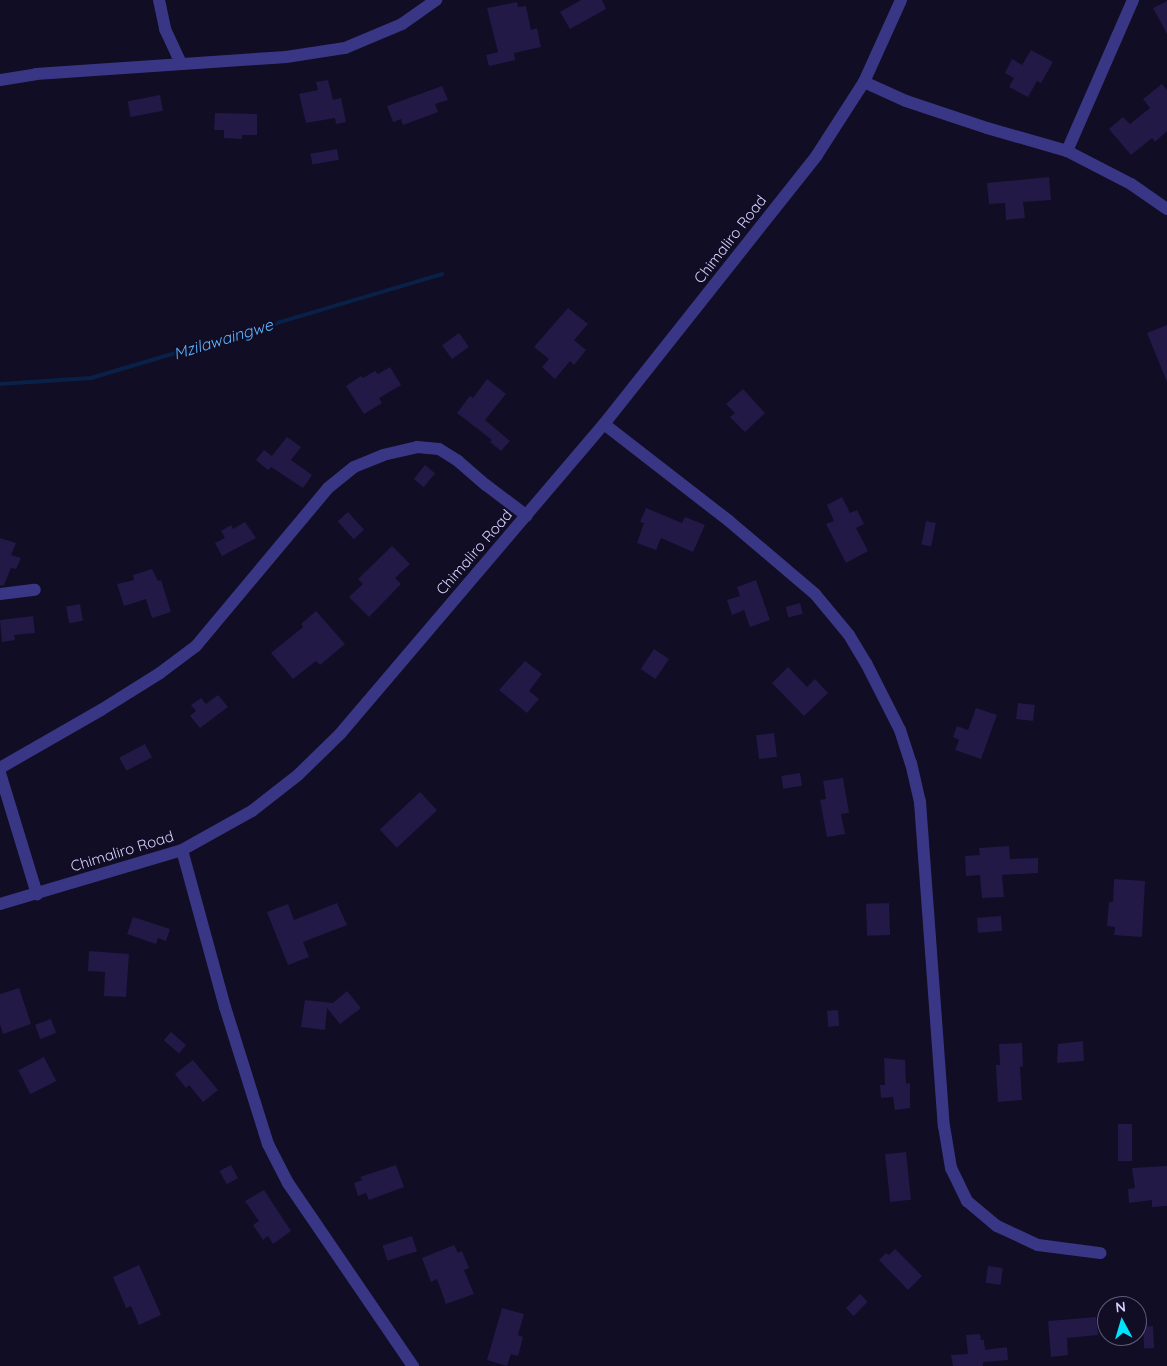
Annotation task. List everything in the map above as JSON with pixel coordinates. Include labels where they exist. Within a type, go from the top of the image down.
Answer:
[{"type":"street","points":[[159,0],[165,29],[181,63]]},
{"type":"street","points":[[0,80],[36,74],[286,57],[345,48],[402,24],[436,0]]},
{"type":"street","name":"Chimaliro Road","points":[[0,904],[182,850],[252,811],[298,775],[340,734],[528,516],[604,424],[817,155],[864,82],[901,0]]},
{"type":"street","points":[[1067,151],[1133,0]]},
{"type":"street","points":[[864,82],[906,101],[987,128],[1067,151],[1131,184],[1167,209]]},
{"type":"street","points":[[604,424],[730,521],[815,594],[849,635],[862,656],[900,730],[911,763],[920,802],[944,1126],[951,1168],[967,1201],[997,1226],[1038,1245],[1100,1253]]},
{"type":"street","points":[[0,768],[101,710],[196,646],[328,488],[354,467],[383,455],[417,447],[439,449],[458,461],[486,485],[528,516]]},
{"type":"street","points":[[0,594],[35,590]]},
{"type":"street","points":[[0,773],[37,894]]},
{"type":"street","points":[[182,850],[225,1007],[268,1144],[288,1183],[413,1366]]},
{"type":"building","points":[[581,0],[602,0],[606,9],[570,29],[560,12]]},
{"type":"building","points":[[1167,1],[1167,34],[1153,8]]},
{"type":"building","points":[[517,2],[518,7],[526,6],[531,30],[537,28],[541,47],[514,53],[515,60],[489,66],[486,55],[498,52],[487,8]]},
{"type":"building","points":[[1031,50],[1053,62],[1041,83],[1037,81],[1028,97],[1009,87],[1014,78],[1005,73],[1012,59],[1022,65]]},
{"type":"building","points":[[328,80],[333,100],[341,98],[346,122],[336,124],[335,118],[306,123],[299,94],[318,90],[316,82]]},
{"type":"building","points":[[1162,84],[1167,90],[1167,131],[1155,142],[1152,138],[1131,155],[1109,129],[1123,117],[1130,124],[1150,108],[1143,99]]},
{"type":"building","points":[[442,86],[448,100],[435,104],[438,112],[403,125],[401,119],[393,122],[387,106]]},
{"type":"building","points":[[160,95],[163,111],[131,117],[128,101]]},
{"type":"building","points":[[215,113],[257,114],[257,135],[242,135],[242,139],[224,138],[224,130],[214,130]]},
{"type":"building","points":[[337,149],[339,160],[312,165],[310,154]]},
{"type":"building","points":[[1049,177],[1051,200],[1023,202],[1025,218],[1006,220],[1005,203],[989,204],[987,183]]},
{"type":"building","points":[[568,308],[588,324],[574,340],[586,350],[574,365],[570,361],[555,379],[542,367],[549,359],[534,347]]},
{"type":"building","points":[[1167,325],[1167,382],[1147,333]]},
{"type":"building","points":[[459,333],[469,347],[452,359],[442,345]]},
{"type":"building","points":[[390,367],[401,385],[379,398],[382,403],[364,414],[346,386],[361,376],[363,378],[375,371],[378,374]]},
{"type":"building","points":[[487,379],[506,394],[485,420],[510,441],[501,451],[490,442],[492,440],[457,413],[470,396],[473,398]]},
{"type":"building","points":[[743,389],[765,413],[745,432],[730,417],[735,413],[726,404]]},
{"type":"building","points":[[287,437],[301,447],[291,460],[312,475],[303,488],[271,467],[268,470],[256,460],[264,450],[272,456]]},
{"type":"building","points":[[425,465],[435,473],[424,487],[414,479]]},
{"type":"building","points":[[842,497],[850,513],[857,510],[864,524],[856,528],[868,551],[846,563],[826,524],[834,521],[827,505]]},
{"type":"building","points":[[646,508],[682,523],[685,517],[705,525],[693,552],[661,538],[656,550],[637,543],[644,523],[640,522]]},
{"type":"building","points":[[348,512],[364,530],[354,539],[338,521]]},
{"type":"building","points":[[926,521],[936,523],[931,546],[921,545]]},
{"type":"building","points":[[245,522],[256,538],[222,556],[215,543],[225,538],[221,531],[231,525],[233,529]]},
{"type":"building","points":[[0,538],[16,543],[11,555],[21,558],[16,569],[11,568],[4,585],[0,586]]},
{"type":"building","points":[[392,546],[410,564],[395,578],[401,584],[369,617],[349,597],[363,584],[358,579]]},
{"type":"building","points":[[152,569],[158,581],[161,580],[171,612],[152,618],[146,599],[124,606],[117,584],[134,580],[133,575]]},
{"type":"building","points":[[756,580],[770,620],[750,627],[744,610],[732,615],[727,600],[740,596],[737,587]]},
{"type":"building","points":[[800,603],[803,614],[788,618],[786,607]]},
{"type":"building","points":[[80,604],[83,621],[69,623],[66,606]]},
{"type":"building","points":[[316,611],[345,644],[320,665],[316,661],[293,679],[271,653],[303,627],[301,624]]},
{"type":"building","points":[[33,616],[35,633],[14,635],[15,640],[2,642],[0,620]]},
{"type":"building","points":[[654,649],[669,659],[656,679],[641,669]]},
{"type":"building","points":[[525,661],[542,674],[529,691],[539,699],[527,713],[499,690]]},
{"type":"building","points":[[788,667],[807,687],[815,679],[828,693],[804,716],[772,683]]},
{"type":"building","points":[[218,695],[228,707],[200,728],[190,716],[196,711],[191,705],[201,698],[206,704]]},
{"type":"building","points":[[1018,703],[1035,705],[1033,721],[1016,719]]},
{"type":"building","points":[[976,708],[997,715],[981,759],[955,750],[959,740],[953,737],[957,726],[968,730]]},
{"type":"building","points":[[774,733],[777,757],[759,759],[756,735]]},
{"type":"building","points":[[145,744],[152,757],[126,771],[119,758]]},
{"type":"building","points":[[800,773],[802,786],[783,789],[781,776]]},
{"type":"building","points":[[843,778],[849,813],[841,814],[845,834],[827,837],[820,800],[826,799],[823,781]]},
{"type":"building","points":[[420,792],[437,810],[397,848],[380,830]]},
{"type":"building","points":[[1009,846],[1010,859],[1038,858],[1038,873],[1002,875],[1004,897],[982,898],[980,875],[966,876],[965,856],[980,855],[979,848]]},
{"type":"building","points":[[1114,879],[1145,881],[1142,937],[1114,935],[1115,927],[1107,926],[1109,902],[1113,902]]},
{"type":"building","points":[[337,903],[347,925],[303,942],[309,957],[288,965],[267,912],[288,904],[294,920]]},
{"type":"building","points":[[889,903],[890,935],[867,936],[866,904]]},
{"type":"building","points":[[1001,916],[1002,931],[978,933],[977,918]]},
{"type":"building","points":[[133,917],[170,929],[166,941],[158,938],[156,944],[127,934]]},
{"type":"building","points":[[89,951],[129,954],[126,997],[104,996],[105,972],[88,971]]},
{"type":"building","points":[[19,988],[31,1024],[3,1034],[0,1024],[0,994]]},
{"type":"building","points":[[347,991],[361,1008],[340,1024],[327,1008],[325,1030],[301,1027],[305,1000],[333,1003]]},
{"type":"building","points":[[838,1010],[839,1026],[828,1027],[827,1011]]},
{"type":"building","points":[[51,1019],[56,1033],[40,1039],[35,1025]]},
{"type":"building","points":[[171,1032],[186,1045],[179,1053],[164,1040]]},
{"type":"building","points":[[1083,1041],[1084,1061],[1057,1063],[1058,1044]]},
{"type":"building","points":[[1022,1043],[1023,1066],[1020,1067],[1022,1100],[998,1102],[996,1065],[1000,1065],[999,1044]]},
{"type":"building","points":[[44,1057],[56,1081],[30,1094],[18,1070]]},
{"type":"building","points":[[884,1058],[905,1060],[906,1084],[910,1083],[910,1108],[895,1110],[893,1097],[881,1098],[880,1085],[885,1085]]},
{"type":"building","points":[[193,1060],[218,1090],[203,1102],[189,1085],[186,1088],[175,1074]]},
{"type":"building","points":[[1118,1124],[1132,1124],[1132,1161],[1118,1161]]},
{"type":"building","points":[[906,1152],[911,1200],[890,1202],[885,1154]]},
{"type":"building","points":[[231,1165],[238,1178],[227,1184],[220,1171]]},
{"type":"building","points":[[396,1165],[404,1187],[369,1200],[366,1193],[358,1196],[354,1183],[362,1180],[360,1177]]},
{"type":"building","points":[[1167,1166],[1167,1206],[1152,1207],[1152,1200],[1129,1203],[1128,1189],[1135,1188],[1132,1168]]},
{"type":"building","points":[[264,1190],[291,1231],[273,1244],[268,1236],[263,1240],[253,1225],[259,1221],[245,1201]]},
{"type":"building","points":[[412,1236],[417,1251],[387,1261],[383,1246]]},
{"type":"building","points":[[454,1245],[458,1253],[462,1251],[469,1268],[464,1270],[474,1294],[446,1304],[437,1279],[431,1282],[422,1258]]},
{"type":"building","points":[[895,1249],[922,1276],[908,1290],[879,1260],[886,1253],[889,1255]]},
{"type":"building","points":[[139,1265],[161,1315],[139,1325],[131,1306],[126,1308],[113,1277]]},
{"type":"building","points":[[988,1266],[1003,1268],[1000,1285],[986,1283]]},
{"type":"building","points":[[860,1294],[868,1302],[854,1316],[846,1308]]},
{"type":"building","points":[[502,1308],[524,1314],[518,1335],[523,1337],[518,1356],[511,1354],[507,1366],[487,1360]]},
{"type":"building","points":[[1096,1317],[1097,1335],[1067,1338],[1068,1355],[1051,1357],[1048,1321]]},
{"type":"building","points":[[1147,1326],[1153,1326],[1154,1348],[1144,1348],[1144,1346],[1147,1346]]},
{"type":"building","points":[[980,1334],[981,1340],[984,1340],[985,1350],[1007,1347],[1008,1360],[983,1362],[983,1366],[953,1366],[951,1355],[968,1354],[966,1335]]},
{"type":"waterway","name":"Mzilawaingwe","points":[[0,384],[91,378],[442,274]]}]
